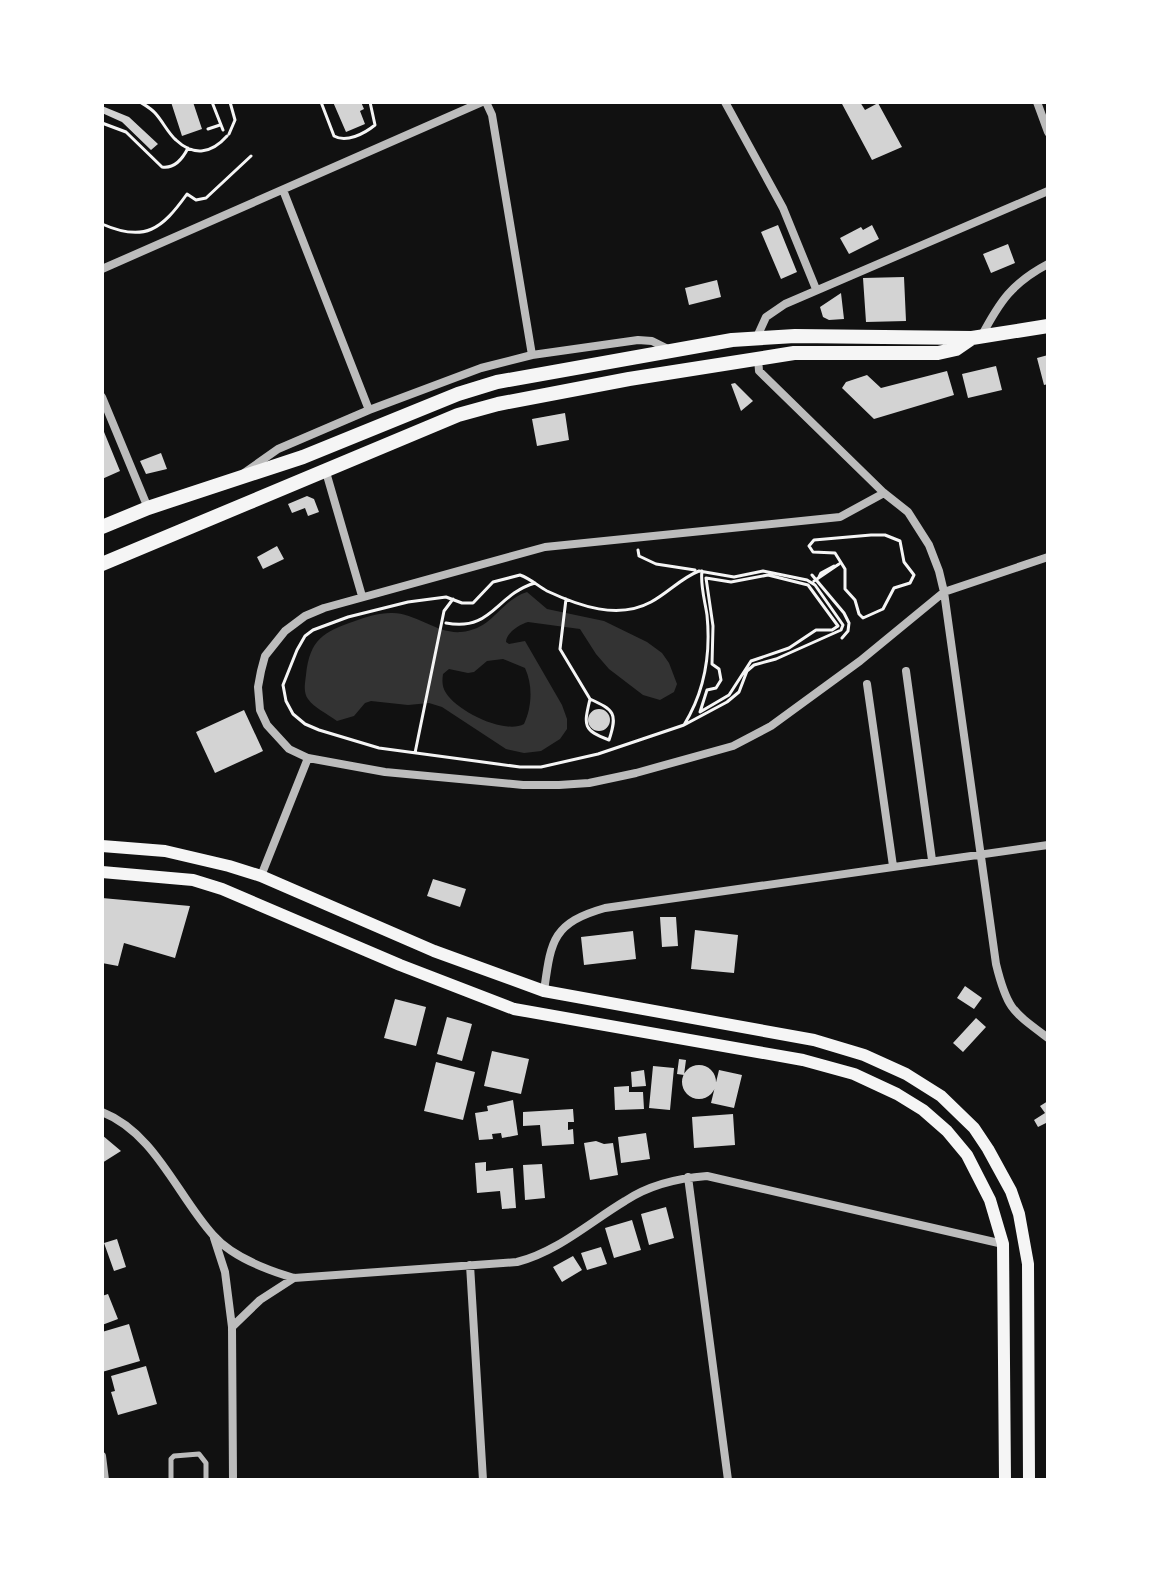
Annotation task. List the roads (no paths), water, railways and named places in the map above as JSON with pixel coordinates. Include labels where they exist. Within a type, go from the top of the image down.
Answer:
[{"type":"main road","points":[[102,527],[148,508],[303,457],[458,394],[497,382],[671,350],[756,339],[795,336],[976,337],[1048,326]]},
{"type":"main road","points":[[102,564],[458,415],[498,404],[794,353],[938,353],[956,349],[976,337]]},
{"type":"main road","points":[[756,339],[758,358]]},
{"type":"main road","points":[[102,846],[165,851],[261,876],[434,951],[544,991],[746,1026],[852,1051],[906,1074],[941,1096],[974,1128],[1011,1191],[1025,1240],[1028,1264],[1029,1480]]},
{"type":"main road","points":[[222,889],[229,866]]},
{"type":"main road","points":[[102,872],[193,880],[222,889],[400,965],[514,1009],[742,1047],[854,1074],[923,1110],[947,1131],[967,1155],[990,1200],[1003,1244],[1005,1480]]},
{"type":"main road","points":[[539,1014],[544,991]]},
{"type":"main road","points":[[742,1047],[746,1026]]},
{"type":"main road","points":[[897,1094],[906,1074]]},
{"type":"main road","points":[[1003,1244],[1025,1240]]},
{"type":"main road","points":[[1004,1349],[1027,1349]]},
{"type":"street","points":[[102,269],[484,102],[492,115],[532,355]]},
{"type":"street","points":[[725,102],[783,208],[816,289]]},
{"type":"street","points":[[1037,102],[1048,132]]},
{"type":"street","points":[[283,190],[369,410]]},
{"type":"street","points":[[756,339],[766,317],[785,304],[1048,191]]},
{"type":"street","points":[[976,337],[1008,292],[1048,264]]},
{"type":"street","points":[[238,477],[278,449],[471,371],[532,355],[646,340],[671,350]]},
{"type":"street","points":[[758,358],[759,371],[884,493],[908,512],[929,545],[944,592],[996,964],[1004,997],[1019,1017],[1048,1038]]},
{"type":"street","points":[[102,397],[148,508]]},
{"type":"street","points":[[326,472],[362,596]]},
{"type":"street","points":[[884,493],[840,517],[545,547],[324,608],[294,623],[265,656],[258,687],[260,710],[276,737],[289,749],[308,758],[385,772],[523,785],[589,783],[733,746],[771,726],[860,661],[944,592],[1048,557]]},
{"type":"street","points":[[906,671],[932,860]]},
{"type":"street","points":[[867,684],[893,866]]},
{"type":"street","points":[[261,876],[308,758]]},
{"type":"street","points":[[544,991],[549,952],[559,930],[583,914],[605,908],[1048,845]]},
{"type":"street","points":[[102,1112],[113,1116],[134,1132],[155,1155],[214,1237],[225,1272],[232,1327],[233,1480]]},
{"type":"street","points":[[214,1237],[245,1258],[294,1278],[517,1262],[535,1258],[627,1199],[659,1185],[688,1177],[707,1176],[1003,1244]]},
{"type":"street","points":[[688,1177],[728,1480]]},
{"type":"street","points":[[470,1265],[483,1480]]},
{"type":"street","points":[[232,1327],[260,1300],[294,1278]]},
{"type":"street","points":[[102,1456],[105,1480]]},
{"type":"lane","points":[[171,1480],[171,1459],[174,1456],[199,1454],[206,1463],[206,1480]]}]
